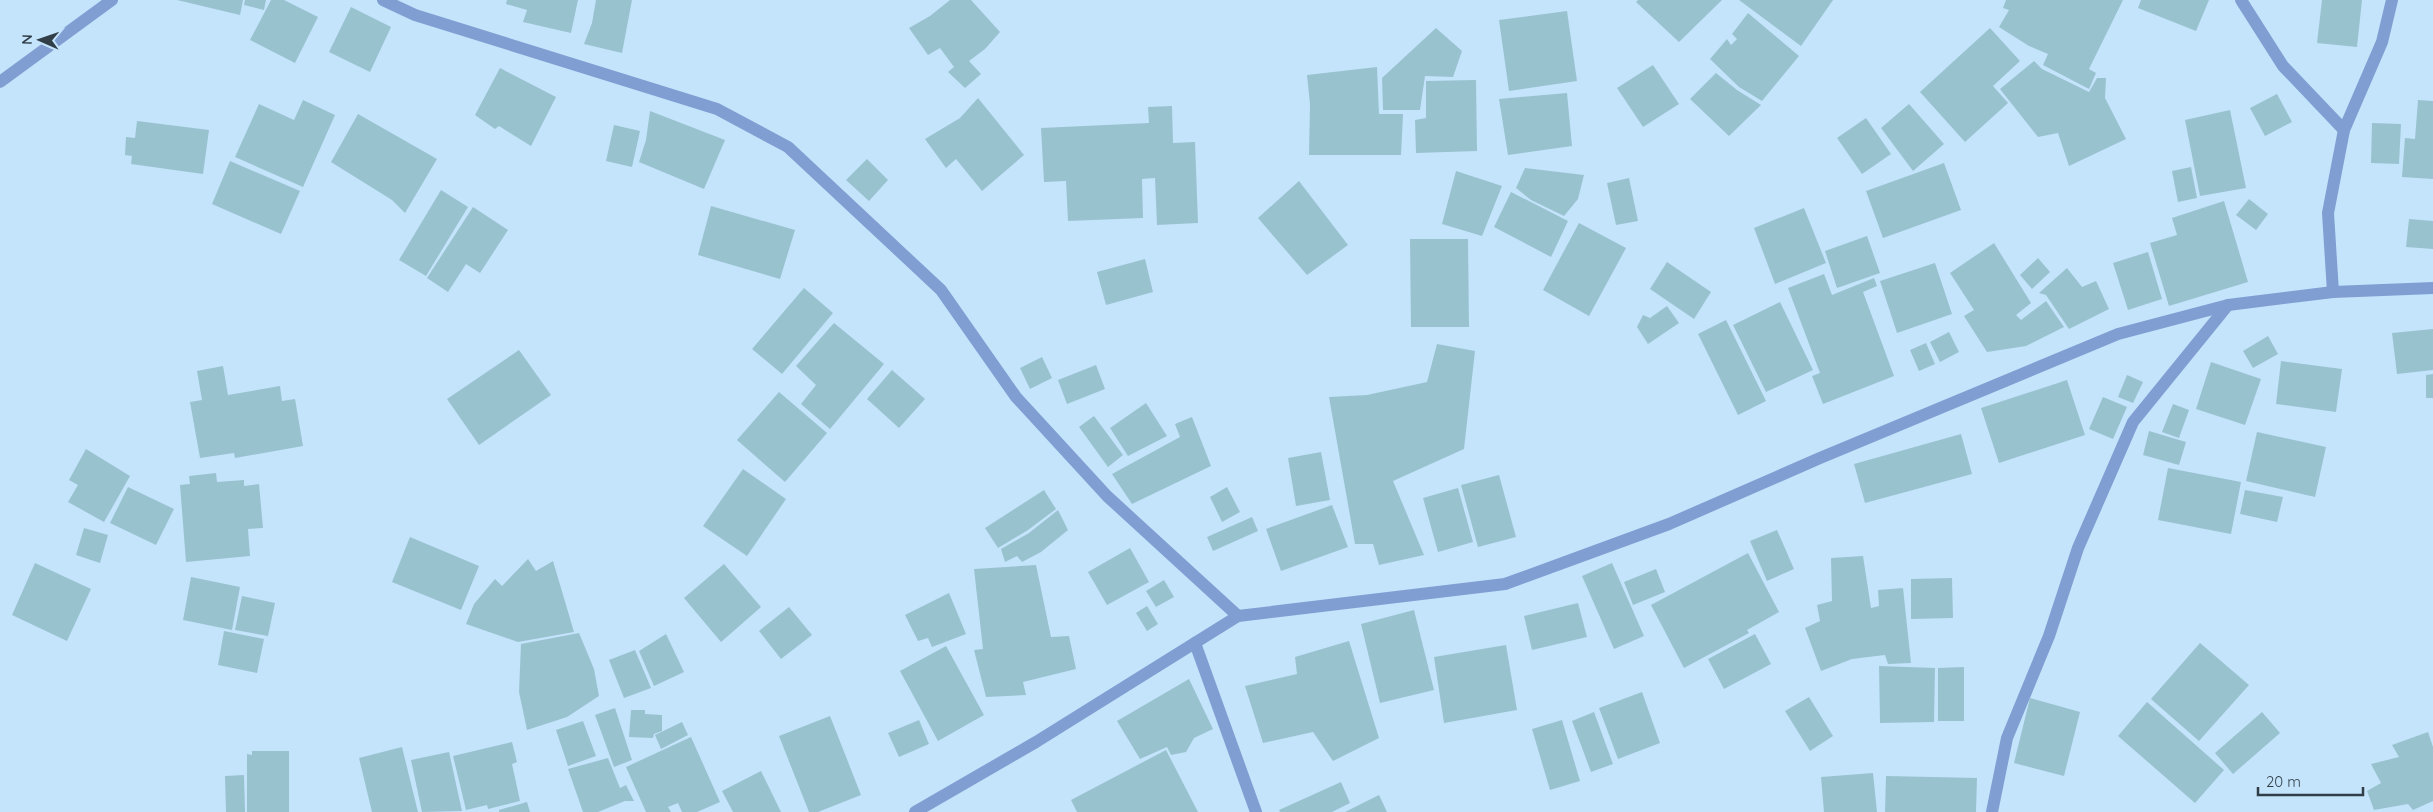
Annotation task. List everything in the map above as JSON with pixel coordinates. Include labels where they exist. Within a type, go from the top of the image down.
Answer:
[{"type":"street","points":[[0,82],[112,0]]},
{"type":"street","points":[[382,0],[415,15],[716,108],[788,147],[941,290],[1016,397],[1107,496],[1238,616]]},
{"type":"street","points":[[2241,0],[2284,66],[2344,130]]},
{"type":"street","points":[[2333,292],[2328,213],[2344,130],[2382,42],[2392,0]]},
{"type":"street","points":[[915,812],[1036,742],[1238,616],[1505,584],[1669,524],[1829,454],[2118,334],[2228,305],[2333,292],[2433,288]]},
{"type":"street","points":[[1992,812],[2007,738],[2049,636],[2078,548],[2133,422],[2228,305]]},
{"type":"street","points":[[1195,643],[1256,812]]},
{"type":"building","points":[[177,0],[243,0],[240,15]]},
{"type":"building","points":[[245,0],[266,0],[264,10],[244,5]]},
{"type":"building","points":[[271,0],[284,0],[318,17],[295,63],[250,40]]},
{"type":"building","points":[[507,0],[578,0],[571,33],[523,22],[527,10],[506,4]]},
{"type":"building","points":[[596,0],[632,0],[622,53],[584,44],[592,23]]},
{"type":"building","points":[[950,0],[971,0],[1000,32],[985,49],[969,61],[981,74],[965,88],[948,72],[954,67],[940,48],[928,55],[909,28],[930,16]]},
{"type":"building","points":[[1638,0],[1722,0],[1679,42],[1636,2]]},
{"type":"building","points":[[1739,0],[1833,0],[1801,46]]},
{"type":"building","points":[[2006,0],[2123,0],[2089,69],[2096,73],[2089,89],[2043,65],[2048,54],[2029,46],[1999,27],[2009,10],[2003,8]]},
{"type":"building","points":[[2141,0],[2209,0],[2196,31],[2138,8]]},
{"type":"building","points":[[2322,0],[2362,0],[2357,47],[2317,43]]},
{"type":"building","points":[[351,7],[391,27],[370,72],[329,52]]},
{"type":"building","points":[[1567,11],[1577,81],[1509,91],[1499,20]]},
{"type":"building","points":[[1748,13],[1799,56],[1762,101],[1739,87],[1710,59],[1727,39],[1731,45],[1737,39],[1732,34]]},
{"type":"building","points":[[1436,28],[1462,51],[1453,77],[1425,76],[1420,110],[1383,110],[1382,78]]},
{"type":"building","points":[[1990,28],[2020,61],[1993,86],[2008,103],[1965,142],[1920,92]]},
{"type":"building","points":[[2034,61],[2042,69],[2089,92],[2097,78],[2106,78],[2105,98],[2126,139],[2069,166],[2058,133],[2038,137],[2000,89]]},
{"type":"building","points":[[1653,65],[1679,104],[1643,127],[1617,88]]},
{"type":"building","points":[[1377,67],[1379,114],[1403,114],[1401,155],[1309,155],[1310,104],[1307,75]]},
{"type":"building","points":[[500,68],[556,97],[531,146],[499,126],[495,129],[475,115]]},
{"type":"building","points":[[1716,73],[1737,90],[1761,105],[1729,136],[1690,99]]},
{"type":"building","points":[[1476,80],[1477,151],[1416,153],[1415,120],[1426,118],[1426,81]]},
{"type":"building","points":[[1567,93],[1572,146],[1508,155],[1499,99]]},
{"type":"building","points":[[2277,94],[2292,122],[2265,136],[2250,108]]},
{"type":"building","points":[[978,98],[1024,155],[982,191],[956,159],[946,168],[925,139],[960,118]]},
{"type":"building","points":[[303,100],[335,115],[303,187],[235,157],[259,104],[294,120]]},
{"type":"building","points":[[2418,100],[2433,101],[2433,179],[2402,177],[2405,138],[2415,139]]},
{"type":"building","points":[[1909,104],[1944,144],[1913,171],[1881,128]]},
{"type":"building","points":[[1172,106],[1173,143],[1195,142],[1198,223],[1157,225],[1155,178],[1142,179],[1143,218],[1068,221],[1066,181],[1044,182],[1041,128],[1149,123],[1148,107]]},
{"type":"building","points":[[2230,110],[2246,188],[2200,196],[2185,120]]},
{"type":"building","points":[[650,111],[725,140],[704,189],[639,162],[646,140]]},
{"type":"building","points":[[358,114],[437,159],[405,213],[392,200],[331,162]]},
{"type":"building","points":[[1866,118],[1891,154],[1862,174],[1837,138]]},
{"type":"building","points":[[137,121],[209,130],[203,174],[131,164],[132,156],[125,155],[126,137],[135,138]]},
{"type":"building","points":[[2372,123],[2401,124],[2399,164],[2371,163]]},
{"type":"building","points":[[614,125],[640,131],[632,167],[606,161]]},
{"type":"building","points":[[867,159],[888,180],[869,201],[846,180]]},
{"type":"building","points":[[230,161],[300,191],[281,234],[212,204]]},
{"type":"building","points":[[1944,163],[1961,210],[1883,238],[1866,191]]},
{"type":"building","points":[[2191,167],[2197,198],[2178,202],[2172,171]]},
{"type":"building","points":[[1525,168],[1584,175],[1578,199],[1564,216],[1531,200],[1516,188]]},
{"type":"building","points":[[1456,171],[1502,186],[1482,236],[1442,224]]},
{"type":"building","points":[[1629,178],[1638,221],[1616,225],[1607,183]]},
{"type":"building","points":[[1299,181],[1348,245],[1307,275],[1258,218]]},
{"type":"building","points":[[441,190],[468,207],[426,276],[399,260]]},
{"type":"building","points":[[1511,192],[1568,221],[1551,257],[1494,227]]},
{"type":"building","points":[[2249,199],[2268,214],[2256,230],[2236,215]]},
{"type":"building","points":[[2224,201],[2248,282],[2169,306],[2150,243],[2177,235],[2172,218]]},
{"type":"building","points":[[711,206],[795,230],[780,279],[698,255]]},
{"type":"building","points":[[473,207],[508,230],[480,273],[466,264],[448,292],[427,278]]},
{"type":"building","points":[[1804,208],[1826,263],[1775,284],[1754,228]]},
{"type":"building","points":[[2409,219],[2433,221],[2433,249],[2406,247]]},
{"type":"building","points":[[1579,223],[1626,248],[1589,316],[1543,290]]},
{"type":"building","points":[[1867,236],[1880,273],[1837,288],[1825,251]]},
{"type":"building","points":[[1410,239],[1468,239],[1469,327],[1411,327]]},
{"type":"building","points":[[1994,243],[2031,303],[2016,315],[2021,320],[2046,301],[2064,327],[2026,346],[1987,352],[1964,316],[1974,310],[1950,273]]},
{"type":"building","points":[[2148,252],[2162,299],[2128,310],[2113,263]]},
{"type":"building","points":[[2038,258],[2050,272],[2032,289],[2020,275]]},
{"type":"building","points":[[1145,259],[1153,292],[1106,305],[1097,272]]},
{"type":"building","points":[[1667,262],[1711,292],[1694,319],[1650,289]]},
{"type":"building","points":[[1935,263],[1952,314],[1897,333],[1880,281]]},
{"type":"building","points":[[2067,268],[2082,287],[2096,281],[2109,309],[2069,329],[2046,295],[2039,293]]},
{"type":"building","points":[[1824,274],[1832,295],[1874,278],[1877,286],[1863,292],[1894,376],[1823,404],[1812,376],[1820,373],[1788,288]]},
{"type":"building","points":[[804,288],[833,313],[782,374],[752,349]]},
{"type":"building","points":[[1780,302],[1813,370],[1766,392],[1733,325]]},
{"type":"building","points":[[1667,306],[1679,323],[1648,344],[1637,327],[1643,315],[1650,318]]},
{"type":"building","points":[[1726,320],[1766,401],[1738,415],[1698,334]]},
{"type":"building","points":[[834,323],[884,364],[830,429],[801,404],[816,385],[796,366]]},
{"type":"building","points":[[2433,329],[2433,370],[2397,374],[2392,333]]},
{"type":"building","points":[[1949,332],[1959,352],[1940,362],[1930,342]]},
{"type":"building","points":[[2268,336],[2278,354],[2253,368],[2243,351]]},
{"type":"building","points":[[1926,343],[1935,364],[1919,371],[1910,350]]},
{"type":"building","points":[[1437,344],[1475,351],[1464,449],[1393,481],[1424,555],[1379,565],[1373,544],[1355,544],[1329,397],[1367,395],[1427,382]]},
{"type":"building","points":[[519,350],[551,395],[479,445],[447,399]]},
{"type":"building","points":[[1042,357],[1052,378],[1030,389],[1020,368]]},
{"type":"building","points":[[2281,361],[2342,369],[2336,412],[2276,404]]},
{"type":"building","points":[[2211,362],[2261,379],[2245,425],[2196,409]]},
{"type":"building","points":[[1096,365],[1105,389],[1067,404],[1058,380]]},
{"type":"building","points":[[223,366],[228,395],[280,386],[282,401],[295,399],[303,446],[235,458],[234,453],[200,458],[190,402],[202,400],[197,371]]},
{"type":"building","points":[[892,370],[925,399],[899,428],[867,399]]},
{"type":"building","points":[[2433,374],[2433,398],[2426,398],[2426,375]]},
{"type":"building","points":[[2127,375],[2143,382],[2133,403],[2118,397]]},
{"type":"building","points":[[2067,380],[2085,435],[1999,463],[1981,408]]},
{"type":"building","points":[[779,392],[827,433],[785,482],[737,440]]},
{"type":"building","points":[[2103,397],[2127,407],[2113,439],[2089,429]]},
{"type":"building","points":[[1146,403],[1167,436],[1128,456],[1110,428]]},
{"type":"building","points":[[2173,404],[2189,410],[2179,438],[2162,432]]},
{"type":"building","points":[[1094,416],[1123,455],[1108,467],[1079,427]]},
{"type":"building","points":[[1192,417],[1211,466],[1132,504],[1112,474],[1180,437],[1175,424]]},
{"type":"building","points":[[2149,431],[2186,442],[2179,465],[2143,455]]},
{"type":"building","points":[[2257,432],[2326,447],[2315,497],[2246,481]]},
{"type":"building","points":[[1961,434],[1972,474],[1865,503],[1854,464]]},
{"type":"building","points":[[86,449],[130,476],[104,522],[68,502],[78,485],[69,480]]},
{"type":"building","points":[[1321,452],[1330,500],[1296,506],[1288,458]]},
{"type":"building","points":[[2168,468],[2241,482],[2231,534],[2158,520]]},
{"type":"building","points":[[743,469],[786,499],[747,556],[703,526]]},
{"type":"building","points":[[216,473],[217,482],[244,480],[244,486],[259,484],[263,528],[248,529],[250,556],[186,562],[180,485],[190,484],[189,476]]},
{"type":"building","points":[[1499,475],[1516,537],[1478,547],[1461,485]]},
{"type":"building","points":[[128,487],[174,509],[156,545],[110,523]]},
{"type":"building","points":[[1227,487],[1240,512],[1222,522],[1210,497]]},
{"type":"building","points":[[1458,488],[1473,542],[1438,552],[1423,498]]},
{"type":"building","points":[[1044,490],[1056,509],[1028,530],[998,548],[985,528]]},
{"type":"building","points":[[2245,490],[2283,497],[2277,522],[2240,514]]},
{"type":"building","points":[[1332,505],[1348,547],[1281,571],[1266,529]]},
{"type":"building","points":[[1058,510],[1068,530],[1041,552],[1022,562],[1017,556],[1005,562],[1001,549],[1029,533]]},
{"type":"building","points":[[1252,517],[1258,531],[1213,551],[1207,537]]},
{"type":"building","points":[[84,528],[108,535],[100,563],[76,555]]},
{"type":"building","points":[[1777,530],[1794,569],[1767,581],[1750,541]]},
{"type":"building","points":[[410,537],[479,566],[461,610],[392,582]]},
{"type":"building","points":[[1130,548],[1149,582],[1107,605],[1088,572]]},
{"type":"building","points":[[1748,553],[1779,612],[1747,630],[1749,633],[1684,668],[1651,605]]},
{"type":"building","points":[[1863,556],[1871,608],[1879,606],[1878,590],[1903,588],[1911,663],[1888,664],[1885,655],[1852,659],[1821,671],[1805,628],[1820,621],[1817,605],[1832,601],[1831,558]]},
{"type":"building","points":[[528,559],[536,571],[553,561],[574,632],[518,642],[466,624],[474,604],[495,579],[502,586]]},
{"type":"building","points":[[35,563],[91,589],[67,641],[12,615]]},
{"type":"building","points":[[1612,563],[1644,636],[1614,649],[1582,576]]},
{"type":"building","points":[[724,564],[761,607],[721,642],[684,598]]},
{"type":"building","points":[[1036,565],[1051,637],[1069,636],[1076,669],[1023,682],[1026,695],[986,697],[974,650],[983,649],[974,569]]},
{"type":"building","points":[[1656,569],[1665,592],[1633,605],[1624,582]]},
{"type":"building","points":[[191,577],[240,587],[232,630],[183,620]]},
{"type":"building","points":[[1952,578],[1953,618],[1911,619],[1911,579]]},
{"type":"building","points":[[1164,580],[1174,597],[1156,607],[1146,591]]},
{"type":"building","points":[[949,593],[966,634],[932,647],[928,638],[918,641],[905,615]]},
{"type":"building","points":[[242,596],[275,603],[268,636],[235,630]]},
{"type":"building","points":[[1578,603],[1587,637],[1532,650],[1524,616]]},
{"type":"building","points":[[1147,606],[1158,624],[1147,631],[1136,613]]},
{"type":"building","points":[[789,607],[812,635],[781,659],[759,631]]},
{"type":"building","points":[[1414,610],[1434,690],[1380,703],[1361,624]]},
{"type":"building","points":[[224,631],[264,639],[257,673],[218,665]]},
{"type":"building","points":[[579,633],[594,669],[599,696],[567,717],[527,730],[519,692],[521,644]]},
{"type":"building","points":[[666,634],[684,672],[654,686],[639,651]]},
{"type":"building","points":[[1755,634],[1771,664],[1724,689],[1708,659]]},
{"type":"building","points":[[1349,641],[1379,738],[1333,761],[1313,732],[1263,743],[1245,686],[1297,674],[1295,657]]},
{"type":"building","points":[[2200,643],[2249,685],[2199,741],[2151,699]]},
{"type":"building","points":[[1506,645],[1517,710],[1444,723],[1434,657]]},
{"type":"building","points":[[946,646],[984,715],[938,741],[900,671]]},
{"type":"building","points":[[635,650],[651,688],[624,698],[609,660]]},
{"type":"building","points":[[1879,666],[1935,668],[1934,722],[1880,723]]},
{"type":"building","points":[[1964,667],[1964,721],[1938,721],[1938,668]]},
{"type":"building","points":[[1189,679],[1213,729],[1194,738],[1186,752],[1171,755],[1167,747],[1140,759],[1117,721]]},
{"type":"building","points":[[1642,692],[1660,743],[1618,759],[1599,708]]},
{"type":"building","points":[[1809,697],[1833,736],[1810,751],[1785,711]]},
{"type":"building","points":[[2030,698],[2080,712],[2064,776],[2014,763]]},
{"type":"building","points":[[2147,702],[2224,770],[2195,803],[2118,736]]},
{"type":"building","points":[[615,708],[632,760],[614,767],[595,715]]},
{"type":"building","points":[[631,710],[645,710],[645,714],[662,715],[662,731],[654,734],[653,738],[629,737]]},
{"type":"building","points":[[1594,712],[1613,764],[1591,772],[1572,721]]},
{"type":"building","points":[[2262,712],[2280,733],[2233,774],[2215,753]]},
{"type":"building","points":[[830,716],[861,795],[818,812],[809,812],[779,736]]},
{"type":"building","points":[[919,720],[929,744],[899,757],[888,733]]},
{"type":"building","points":[[1562,720],[1580,781],[1550,790],[1532,729]]},
{"type":"building","points":[[583,721],[596,756],[568,766],[556,730]]},
{"type":"building","points":[[682,722],[688,735],[661,749],[655,735]]},
{"type":"building","points":[[2428,732],[2433,747],[2433,801],[2413,810],[2408,804],[2374,810],[2367,791],[2381,783],[2371,764],[2399,757],[2392,745]]},
{"type":"building","points":[[691,737],[720,802],[697,812],[682,812],[678,803],[668,807],[671,812],[646,812],[626,767]]},
{"type":"building","points":[[512,742],[517,762],[512,764],[520,801],[488,809],[487,805],[466,810],[453,756]]},
{"type":"building","points":[[402,747],[418,812],[372,812],[359,758]]},
{"type":"building","points":[[1166,750],[1198,812],[1077,812],[1071,800]]},
{"type":"building","points":[[252,751],[289,751],[289,812],[247,812],[247,754],[252,755]]},
{"type":"building","points":[[449,752],[462,811],[422,812],[411,760]]},
{"type":"building","points":[[608,758],[620,788],[626,785],[634,801],[625,801],[598,812],[583,812],[568,769]]},
{"type":"building","points":[[761,771],[781,812],[733,812],[722,791]]},
{"type":"building","points":[[1873,773],[1877,812],[1824,812],[1821,777]]},
{"type":"building","points":[[244,775],[245,812],[226,812],[225,776]]},
{"type":"building","points":[[1886,776],[1977,778],[1976,812],[1885,812]]},
{"type":"building","points":[[1341,782],[1350,803],[1332,812],[1280,812],[1279,810]]},
{"type":"building","points":[[1379,795],[1387,812],[1345,812]]},
{"type":"building","points":[[527,802],[530,812],[499,812],[499,810]]}]
